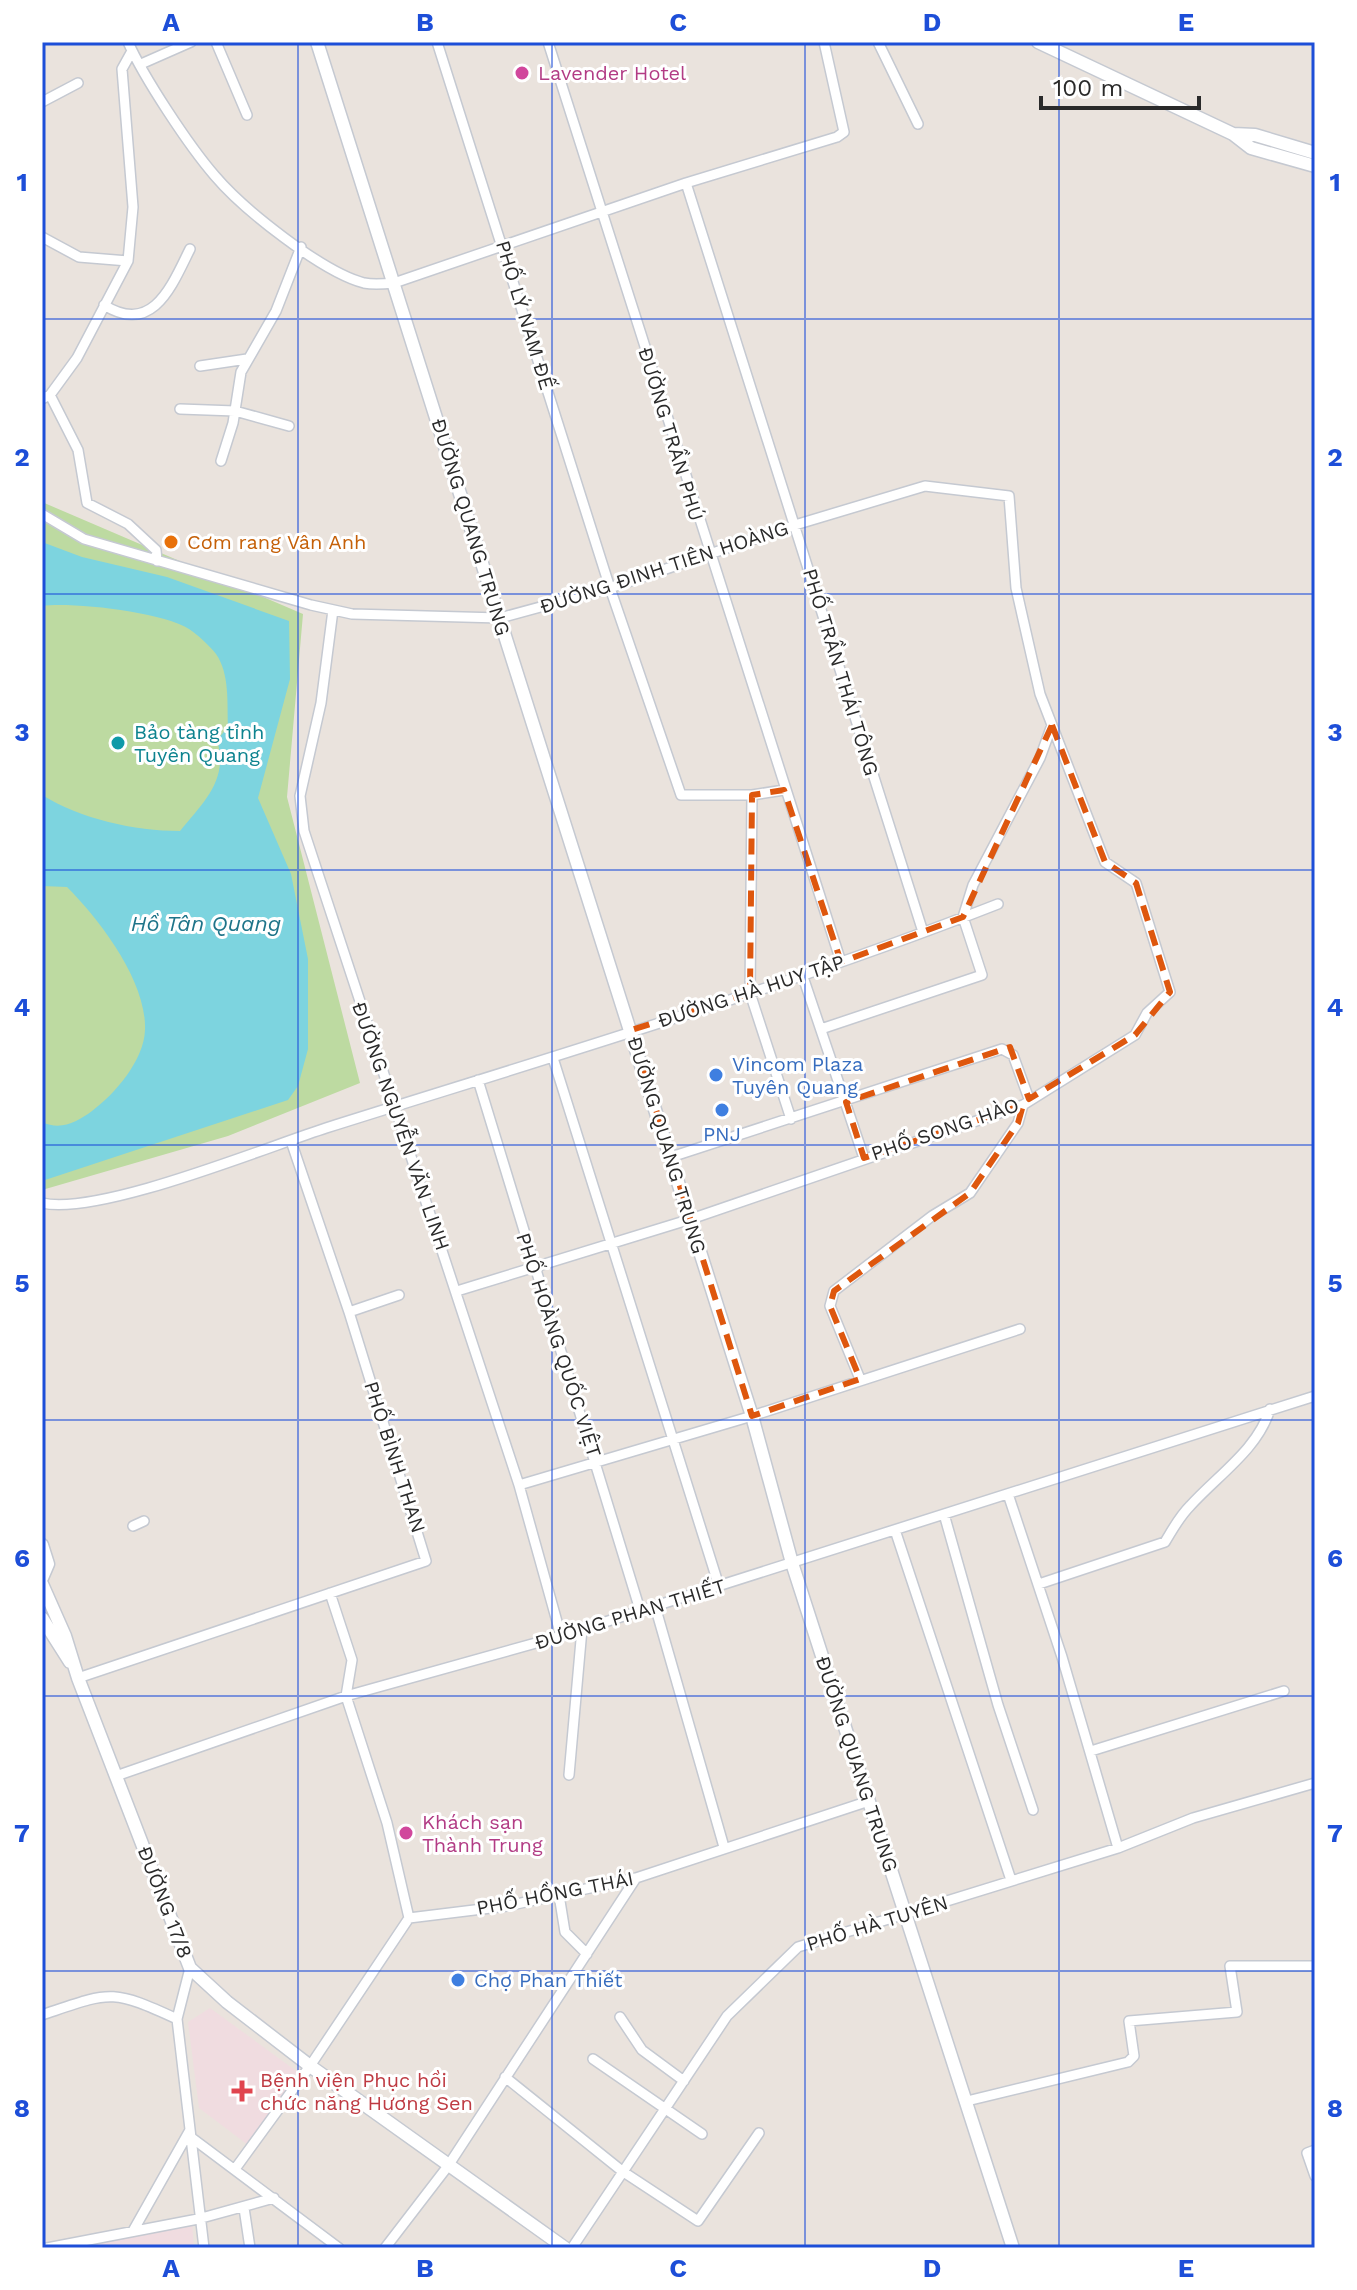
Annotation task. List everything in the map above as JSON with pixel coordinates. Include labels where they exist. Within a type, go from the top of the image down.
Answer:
[{"type":"main road","name":"ĐƯỜNG QUANG TRUNG","points":[[317,42],[691,1219],[752,1416],[792,1563],[1013,2248]]},
{"type":"main road","points":[[1038,42],[1233,134],[1251,148],[1315,166]]},
{"type":"main road","points":[[1233,134],[1255,135],[1315,153]]},
{"type":"main road","points":[[42,1545],[48,1564],[42,1578]]},
{"type":"main road","name":"ĐƯỜNG 17/8","points":[[42,1584],[65,1636],[76,1673],[190,1968],[218,1995],[310,2066],[565,2248]]},
{"type":"main road","name":"ĐƯỜNG 17/8","points":[[42,1618],[76,1673]]},
{"type":"street","points":[[141,64],[191,42]]},
{"type":"street","points":[[216,42],[247,115]]},
{"type":"street","name":"PHỐ LÝ NAM ĐẾ","points":[[437,42],[610,588],[681,795],[752,795]]},
{"type":"street","name":"ĐƯỜNG TRẦN PHÚ","points":[[548,42],[841,962]]},
{"type":"street","points":[[130,47],[214,176],[250,211],[301,247],[354,280],[371,284],[394,283],[686,183],[825,141],[844,132],[824,42]]},
{"type":"street","points":[[878,42],[918,124]]},
{"type":"street","points":[[130,47],[122,69],[133,207],[128,261],[77,358],[46,397],[78,450],[87,503],[128,524],[156,550],[157,561]]},
{"type":"street","points":[[42,102],[78,83]]},
{"type":"street","name":"PHỐ TRẦN THÁI TÔNG","points":[[686,183],[923,932]]},
{"type":"street","points":[[42,237],[79,257],[128,261]]},
{"type":"street","points":[[221,461],[235,411],[238,380],[276,311],[301,247]]},
{"type":"street","points":[[104,305],[117,314],[131,315],[162,301],[190,249]]},
{"type":"street","points":[[200,366],[247,359]]},
{"type":"street","points":[[180,409],[235,411],[289,426]]},
{"type":"street","name":"ĐƯỜNG ĐINH TIÊN HOÀNG","points":[[42,514],[84,539],[333,610],[418,619],[500,618],[610,588],[795,525],[925,486],[1009,496]]},
{"type":"street","name":"PHỐ SONG HÀO","points":[[457,1291],[691,1219],[1026,1102],[1135,1035],[1147,1013],[1170,992],[1136,883],[1105,862],[1040,694],[1016,588],[1009,496]]},
{"type":"street","name":"ĐƯỜNG NGUYỄN VĂN LINH","points":[[333,610],[321,703],[300,796],[301,808],[324,897],[519,1485],[561,1636]]},
{"type":"street","points":[[821,1029],[976,980],[983,970],[963,917],[973,885],[1040,758],[1052,725]]},
{"type":"street","points":[[784,790],[752,795],[750,993],[791,1119]]},
{"type":"street","name":"ĐƯỜNG HÀ HUY TẬP","points":[[42,1203],[69,1206],[89,1203],[291,1141],[750,993],[998,904]]},
{"type":"street","points":[[802,974],[864,1158]]},
{"type":"street","points":[[671,1157],[1002,1049],[1013,1055],[1026,1102],[1018,1123],[970,1193],[932,1216],[834,1291],[830,1306],[860,1379]]},
{"type":"street","points":[[553,1058],[719,1586]]},
{"type":"street","name":"PHỐ HOÀNG QUỐC VIỆT","points":[[478,1080],[532,1266],[597,1462],[640,1610]]},
{"type":"street","name":"PHỐ BÌNH THAN","points":[[76,1673],[421,1565],[427,1556],[291,1141]]},
{"type":"street","points":[[349,1312],[399,1295]]},
{"type":"street","points":[[519,1485],[752,1416],[1020,1329]]},
{"type":"street","name":"ĐƯỜNG PHAN THIẾT","points":[[116,1776],[346,1696],[561,1636],[1315,1396]]},
{"type":"street","points":[[1039,1584],[1165,1542],[1171,1527],[1192,1503],[1262,1433],[1270,1410]]},
{"type":"street","points":[[1008,1494],[1091,1751],[1118,1848]]},
{"type":"street","points":[[944,1514],[998,1705],[1033,1810]]},
{"type":"street","points":[[133,1526],[144,1521]]},
{"type":"street","points":[[895,1530],[1011,1880]]},
{"type":"street","points":[[235,2169],[310,2066],[409,1918],[408,1899],[387,1823],[346,1696],[352,1660],[330,1593]]},
{"type":"street","points":[[655,1606],[724,1847]]},
{"type":"street","points":[[569,1775],[582,1629]]},
{"type":"street","points":[[1091,1751],[1284,1691]]},
{"type":"street","name":"PHỐ HÀ TUYÊN","points":[[572,2248],[727,2016],[798,1947],[1118,1848],[1193,1818],[1315,1783]]},
{"type":"street","name":"PHỐ HỒNG THÁI","points":[[409,1918],[507,1906],[636,1878],[869,1801]]},
{"type":"street","points":[[385,2248],[448,2166],[636,1878]]},
{"type":"street","points":[[559,1895],[565,1932],[587,1954]]},
{"type":"street","points":[[967,2101],[1128,2062],[1134,2056],[1129,2021],[1237,2012],[1230,1966],[1315,1966]]},
{"type":"street","points":[[190,1968],[177,2019],[198,2219],[204,2248]]},
{"type":"street","points":[[42,2015],[98,1997],[118,1994],[177,2019]]},
{"type":"street","points":[[620,2017],[642,2050],[684,2081]]},
{"type":"street","points":[[593,2059],[702,2134]]},
{"type":"street","points":[[505,2077],[622,2171],[698,2221],[759,2133]]},
{"type":"street","points":[[191,2134],[339,2248]]},
{"type":"street","points":[[133,2231],[191,2134]]},
{"type":"street","points":[[1311,2152],[1315,2176]]},
{"type":"street","points":[[47,2248],[198,2219],[274,2198]]},
{"type":"street","points":[[244,2208],[250,2248]]},
{"type":"highlighted area","points":[[1052,725],[1105,862],[1136,883],[1170,992],[1135,1035],[1029,1099],[1010,1047],[846,1102],[864,1158],[1023,1105],[1018,1123],[970,1193],[834,1291],[830,1306],[860,1379],[752,1416],[631,1030],[750,993],[752,795],[784,790],[841,962],[963,917]]},
{"type":"shaded area","name":"Bệnh viện Phục hồi chức năng Hương Sen","points":[[210,2008],[299,2073],[248,2145],[199,2108],[188,2022]]},
{"type":"shaded area","points":[[192,2223],[194,2248],[42,2248],[42,2245]]},
{"type":"green space","points":[[42,502],[303,614],[287,797],[360,1083],[228,1136],[42,1190]]},
{"type":"water","name":"Hồ Tân Quang","points":[[42,542],[82,557],[167,577],[289,621],[290,679],[258,798],[291,874],[308,959],[308,1049],[298,1086],[288,1100],[42,1181],[42,1122],[56,1126],[68,1124],[81,1119],[101,1104],[119,1086],[134,1064],[145,1030],[138,991],[106,933],[67,887],[42,886],[42,795],[74,811],[108,822],[180,831],[212,789],[220,767],[217,740],[228,727],[224,671],[216,654],[189,629],[159,618],[117,610],[42,606]]},
{"type":"place","name":"Lavender Hotel","points":[[522,73]]},
{"type":"place","name":"Cơm rang Vân Anh","points":[[171,542]]},
{"type":"place","name":"Bảo tàng tỉnh Tuyên Quang","points":[[118,743]]},
{"type":"place","name":"Vincom Plaza Tuyên Quang","points":[[716,1075]]},
{"type":"place","name":"PNJ","points":[[722,1110]]},
{"type":"place","name":"Khách sạn Thành Trung","points":[[406,1833]]},
{"type":"place","name":"Chợ Phan Thiết","points":[[458,1980]]},
{"type":"place","name":"Bệnh viện Phục hồi chức năng Hương Sen","points":[[242,2091]]}]
